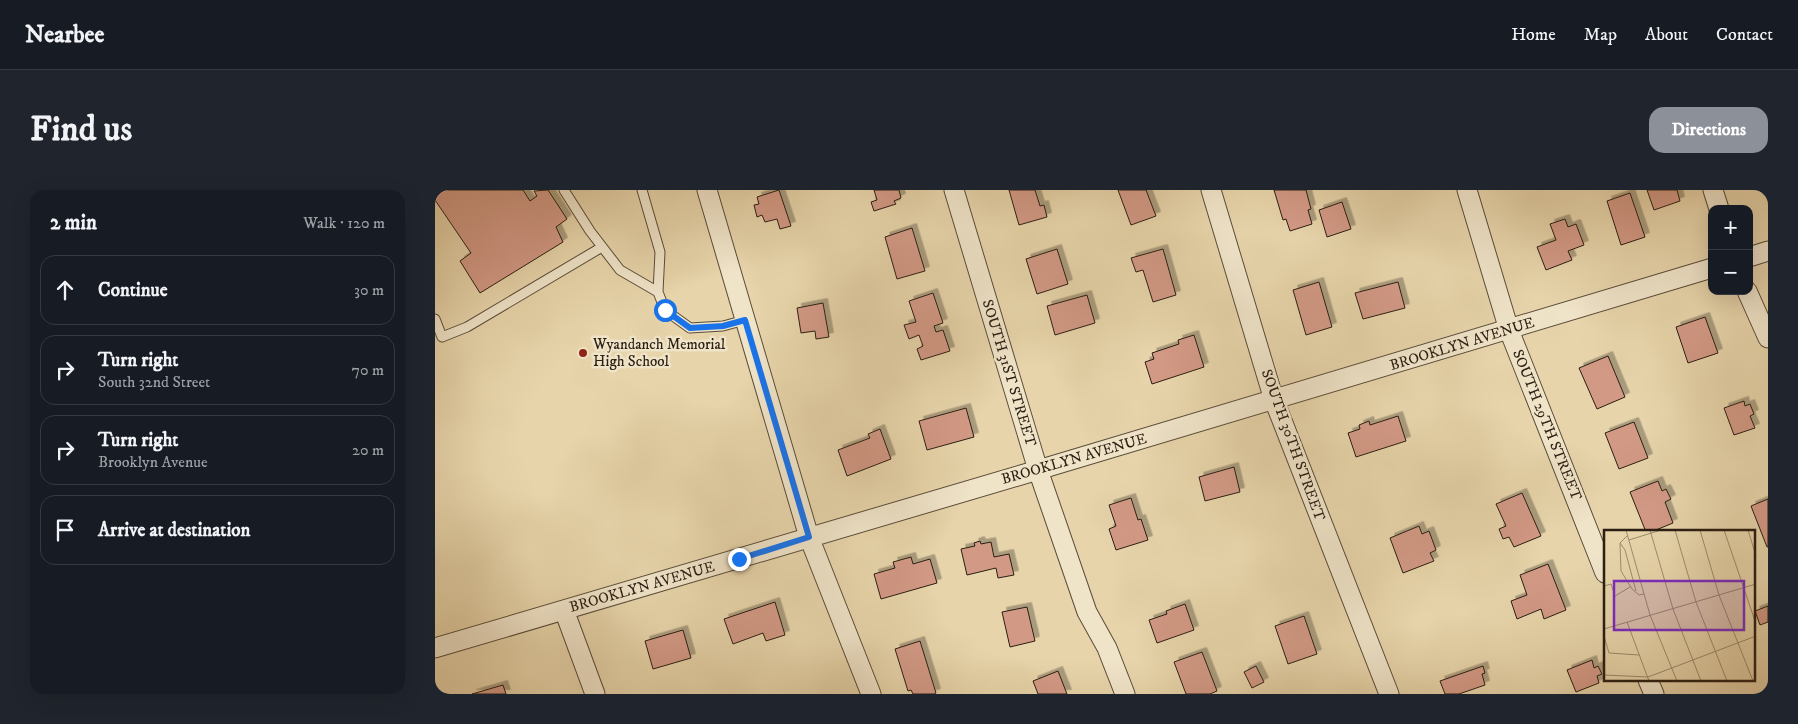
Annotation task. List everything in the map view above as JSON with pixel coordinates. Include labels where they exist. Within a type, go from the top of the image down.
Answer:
[{"type":"street","points":[[707,190],[809,537],[871,694]]},
{"type":"street","name":"SOUTH 31ST STREET","points":[[954,190],[1038,470],[1087,612],[1107,648],[1125,694]]},
{"type":"street","name":"SOUTH 30TH STREET","points":[[1211,190],[1274,400],[1389,694]]},
{"type":"street","name":"SOUTH 29TH STREET","points":[[1467,190],[1509,330],[1604,570]]},
{"type":"street","points":[[1713,190],[1718,205]]},
{"type":"street","points":[[1753,256],[1768,251]]},
{"type":"street","name":"BROOKLYN AVENUE","points":[[435,648],[1274,400],[1708,269]]},
{"type":"street","points":[[1749,295],[1768,338]]},
{"type":"street","points":[[564,610],[595,694]]},
{"type":"street","points":[[1649,682],[1654,694]]},
{"type":"lane","points":[[564,190],[602,247],[620,270],[658,292]]},
{"type":"lane","points":[[642,190],[660,252],[658,292],[665,310],[690,328],[723,326],[745,320]]},
{"type":"lane","points":[[435,319],[438,338],[467,328],[602,247]]},
{"type":"building","points":[[435,190],[523,190],[530,201],[537,196],[534,191],[548,190],[567,219],[556,227],[563,242],[480,293],[460,261],[471,253],[435,200]]},
{"type":"building","points":[[779,190],[791,226],[780,229],[777,219],[765,222],[762,215],[757,217],[754,205],[759,204],[757,197]]},
{"type":"building","points":[[874,190],[899,190],[901,198],[894,201],[896,204],[874,211],[871,202],[877,200]]},
{"type":"building","points":[[1009,190],[1035,190],[1040,206],[1044,205],[1047,217],[1019,225]]},
{"type":"building","points":[[1118,190],[1146,190],[1156,216],[1131,225]]},
{"type":"building","points":[[1274,190],[1306,190],[1311,209],[1308,210],[1312,224],[1290,231],[1286,219],[1283,220]]},
{"type":"building","points":[[1647,190],[1677,190],[1680,201],[1654,210]]},
{"type":"building","points":[[1630,193],[1645,237],[1621,245],[1607,201]]},
{"type":"building","points":[[1342,202],[1351,229],[1327,237],[1319,210]]},
{"type":"building","points":[[1565,219],[1568,227],[1576,224],[1584,245],[1568,251],[1572,260],[1546,270],[1537,247],[1556,240],[1550,224]]},
{"type":"building","points":[[912,228],[925,271],[897,279],[885,237]]},
{"type":"building","points":[[1057,249],[1068,284],[1037,294],[1026,259]]},
{"type":"building","points":[[1163,249],[1176,295],[1153,302],[1143,270],[1136,272],[1131,258]]},
{"type":"building","points":[[1319,282],[1332,327],[1306,335],[1293,290]]},
{"type":"building","points":[[1398,282],[1405,308],[1363,319],[1355,293]]},
{"type":"building","points":[[933,293],[943,323],[934,326],[936,332],[943,330],[950,351],[921,360],[917,349],[923,346],[919,335],[909,339],[904,325],[916,322],[909,301]]},
{"type":"building","points":[[1087,295],[1095,323],[1055,335],[1047,306]]},
{"type":"building","points":[[823,303],[829,337],[816,339],[815,331],[801,333],[797,308]]},
{"type":"building","points":[[1705,317],[1718,353],[1688,363],[1676,327]]},
{"type":"building","points":[[1194,335],[1204,367],[1152,384],[1145,362],[1154,359],[1152,353],[1179,344],[1178,340]]},
{"type":"building","points":[[1608,356],[1625,397],[1597,409],[1579,368]]},
{"type":"building","points":[[1744,401],[1745,406],[1750,404],[1754,414],[1750,416],[1755,428],[1734,435],[1724,408]]},
{"type":"building","points":[[966,408],[974,437],[927,450],[919,421]]},
{"type":"building","points":[[1398,416],[1406,441],[1356,457],[1348,433],[1360,429],[1359,425],[1369,421],[1370,425]]},
{"type":"building","points":[[1634,422],[1648,458],[1619,469],[1605,433]]},
{"type":"building","points":[[880,429],[891,459],[847,476],[838,450],[870,438],[868,434]]},
{"type":"building","points":[[1234,467],[1240,492],[1205,501],[1199,477]]},
{"type":"building","points":[[1658,481],[1662,491],[1666,489],[1671,499],[1665,502],[1673,523],[1656,530],[1645,530],[1630,492]]},
{"type":"building","points":[[1522,493],[1541,536],[1514,547],[1509,537],[1503,539],[1499,529],[1506,526],[1496,504]]},
{"type":"building","points":[[1131,498],[1138,520],[1141,519],[1148,540],[1116,550],[1109,529],[1116,526],[1109,505]]},
{"type":"building","points":[[1768,499],[1768,547],[1767,547],[1751,506]]},
{"type":"building","points":[[1419,526],[1422,534],[1429,531],[1436,550],[1430,553],[1434,561],[1403,573],[1390,538]]},
{"type":"building","points":[[980,541],[981,544],[991,542],[994,557],[1009,554],[1014,575],[998,578],[996,568],[967,575],[961,549],[975,546],[974,543]]},
{"type":"building","points":[[911,557],[913,564],[930,559],[937,583],[881,599],[874,574],[895,568],[893,562]]},
{"type":"building","points":[[1548,564],[1566,610],[1544,619],[1541,609],[1517,619],[1511,601],[1527,595],[1520,575]]},
{"type":"building","points":[[775,602],[785,635],[766,641],[763,633],[733,644],[724,619]]},
{"type":"building","points":[[1185,604],[1194,630],[1157,643],[1149,620],[1167,614],[1166,611]]},
{"type":"building","points":[[1768,606],[1768,622],[1760,625],[1755,611]]},
{"type":"building","points":[[1027,607],[1035,641],[1010,647],[1002,612]]},
{"type":"building","points":[[1304,616],[1317,654],[1288,664],[1275,626]]},
{"type":"building","points":[[683,630],[691,658],[653,669],[645,641]]},
{"type":"building","points":[[920,641],[936,693],[934,694],[913,694],[911,690],[908,691],[895,649]]},
{"type":"building","points":[[1202,652],[1217,691],[1210,694],[1186,694],[1174,662]]},
{"type":"building","points":[[1592,660],[1594,668],[1598,666],[1602,674],[1597,676],[1599,683],[1576,692],[1567,670]]},
{"type":"building","points":[[1256,666],[1264,682],[1252,688],[1244,672]]},
{"type":"building","points":[[1483,666],[1485,673],[1482,674],[1485,685],[1459,694],[1445,694],[1440,681]]},
{"type":"building","points":[[1058,671],[1067,694],[1038,694],[1033,681]]},
{"type":"building","points":[[503,685],[506,694],[472,694]]},
{"type":"place","name":"Wyandanch Memorial High School","points":[[583,353]]},
{"type":"route","points":[[665,310],[690,328],[723,326],[745,320],[809,537],[739,559]]}]
